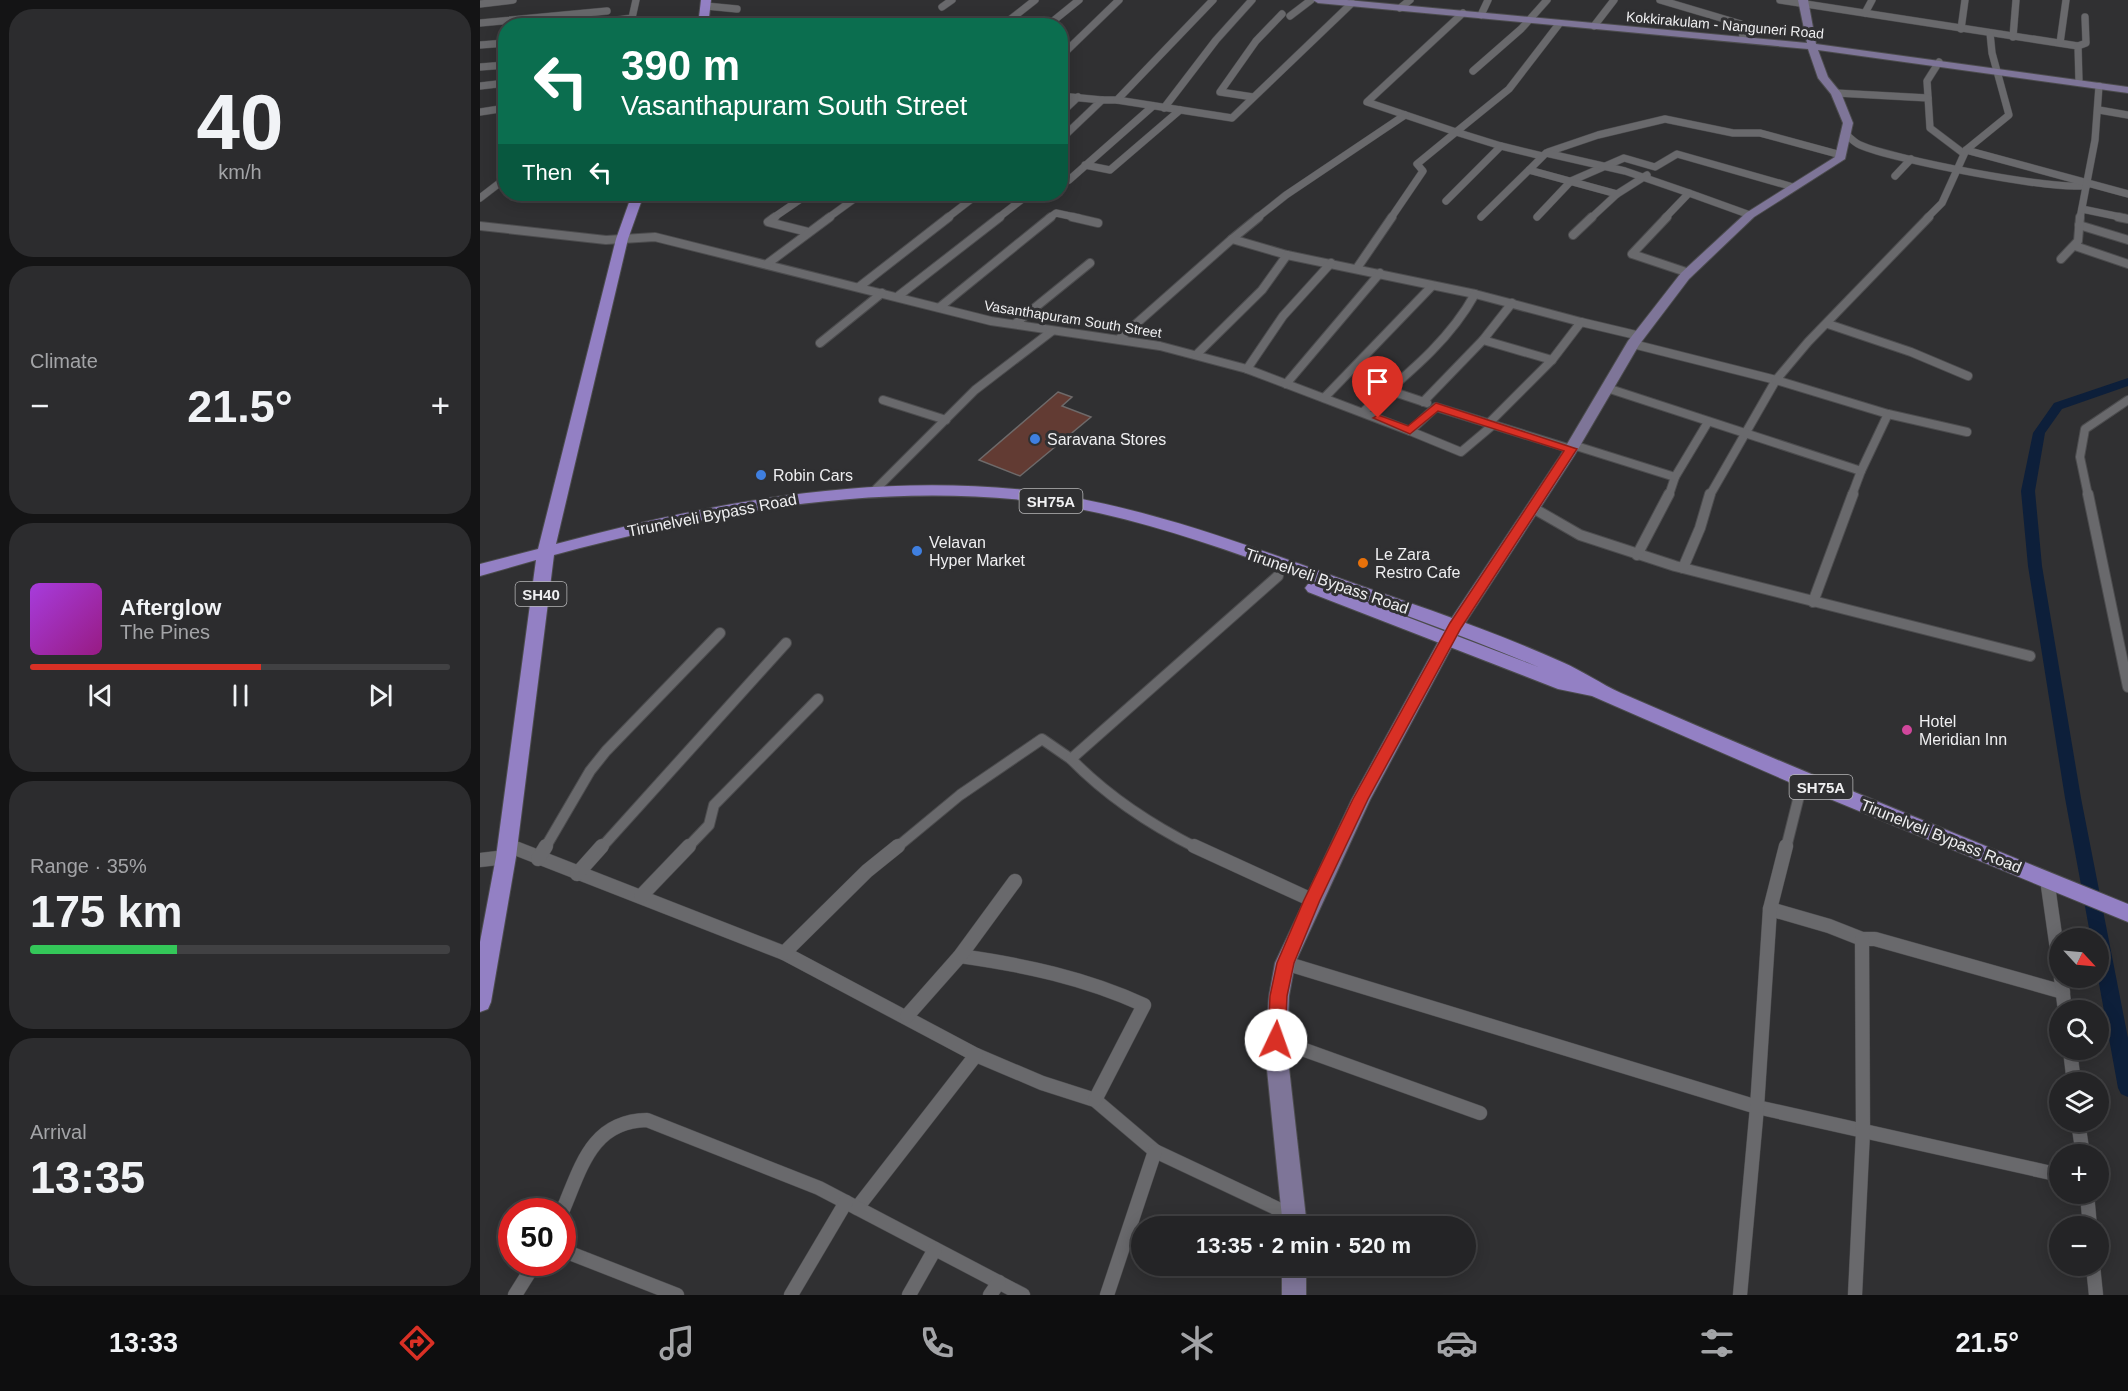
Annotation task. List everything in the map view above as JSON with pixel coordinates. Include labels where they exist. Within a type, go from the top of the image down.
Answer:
[{"type":"main road","name":"Kokkirakulam - Nanguneri Road","points":[[1318,0],[1812,46],[2128,90]]},
{"type":"main road","points":[[1294,1216],[1276,1040],[1279,996],[1286,963],[1312,900],[1361,799],[1451,633],[1572,447],[1636,340],[1689,273],[1750,215],[1840,159],[1848,123],[1836,93],[1823,78],[1812,46],[1803,2]]},
{"type":"main road","points":[[704,18],[706,3]]},
{"type":"main road","name":"SH40","points":[[480,1002],[507,851],[546,558],[622,239],[636,201]]},
{"type":"main road","name":"Tirunelveli Bypass Road","points":[[480,570],[546,558],[751,504],[820,494],[874,491],[996,492],[1110,510],[1286,565],[1451,633],[1565,684],[1597,690],[1803,780],[2128,913]]},
{"type":"main road","points":[[480,581],[546,558],[799,504],[1002,501],[1093,518],[1224,556],[1451,633]]},
{"type":"main road","points":[[1294,1276],[1294,1295]]},
{"type":"street","points":[[480,4],[513,0]]},
{"type":"street","points":[[604,18],[610,0]]},
{"type":"street","points":[[632,18],[636,0]]},
{"type":"street","points":[[942,7],[952,0]]},
{"type":"street","points":[[1012,18],[1035,0]]},
{"type":"street","points":[[1057,18],[1079,0]]},
{"type":"street","points":[[1069,49],[1119,0]]},
{"type":"street","points":[[1118,100],[1212,0]]},
{"type":"street","points":[[1164,108],[1216,40],[1252,0]]},
{"type":"street","points":[[1290,16],[1311,0]]},
{"type":"street","points":[[1400,8],[1410,0]]},
{"type":"street","points":[[1481,15],[1488,0]]},
{"type":"street","points":[[1473,71],[1505,41],[1532,21],[1547,0]]},
{"type":"street","points":[[1594,26],[1614,0]]},
{"type":"street","points":[[1660,0],[1741,24],[1743,39]]},
{"type":"street","points":[[1780,0],[2078,46],[2086,43],[2085,16]]},
{"type":"street","points":[[1834,8],[1837,0]]},
{"type":"street","points":[[1865,13],[1872,0]]},
{"type":"street","points":[[1961,29],[1965,0]]},
{"type":"street","points":[[2013,37],[2016,0]]},
{"type":"street","points":[[2060,44],[2066,0]]},
{"type":"street","points":[[706,3],[737,9]]},
{"type":"street","points":[[1068,96],[1118,100],[1232,118],[1352,3]]},
{"type":"street","points":[[533,18],[607,11]]},
{"type":"street","points":[[1253,98],[1220,92],[1243,63],[1259,34],[1282,14]]},
{"type":"street","points":[[1463,14],[1367,102],[1501,146],[1602,166],[1644,177],[1750,215]]},
{"type":"street","points":[[480,23],[498,21]]},
{"type":"street","points":[[1357,268],[1423,171],[1417,164],[1509,89],[1559,24]]},
{"type":"street","points":[[1683,568],[1700,528],[1712,488],[1776,380],[1808,342],[1828,324],[1942,203],[1964,152],[2008,115],[1996,71],[1990,33]]},
{"type":"street","points":[[480,45],[498,44]]},
{"type":"street","points":[[2078,46],[2079,82]]},
{"type":"street","points":[[1939,62],[1927,81],[1930,128],[1964,152],[2128,194]]},
{"type":"street","points":[[480,67],[498,66]]},
{"type":"street","points":[[480,86],[498,84]]},
{"type":"street","points":[[2061,260],[2075,246],[2079,238],[2079,225],[2099,110],[2099,86]]},
{"type":"street","points":[[1836,93],[1928,98]]},
{"type":"street","points":[[1068,106],[1078,97]]},
{"type":"street","points":[[1068,132],[1102,100]]},
{"type":"street","points":[[1069,180],[1153,106]]},
{"type":"street","points":[[480,112],[498,109]]},
{"type":"street","points":[[1085,165],[1110,170],[1180,110]]},
{"type":"street","points":[[2099,110],[2128,115]]},
{"type":"street","points":[[1120,338],[1232,239],[1286,195],[1405,115]]},
{"type":"street","points":[[1481,217],[1544,154],[1598,135],[1665,119],[1733,133],[1761,133],[1841,155]]},
{"type":"street","points":[[1846,134],[1859,145],[1911,159],[2075,188],[2087,185]]},
{"type":"street","points":[[1446,201],[1501,146]]},
{"type":"street","points":[[1573,235],[1617,194],[1677,153],[1793,187]]},
{"type":"street","points":[[1537,217],[1571,181],[1602,166],[1624,158],[1655,167]]},
{"type":"street","points":[[1895,176],[1911,159]]},
{"type":"street","points":[[1529,170],[1617,194]]},
{"type":"street","points":[[480,198],[498,184]]},
{"type":"street","points":[[1689,193],[1632,254],[1689,273]]},
{"type":"street","points":[[798,201],[768,222],[808,232]]},
{"type":"street","points":[[767,264],[851,201]]},
{"type":"street","points":[[859,287],[969,201]]},
{"type":"street","points":[[897,297],[1020,201]]},
{"type":"street","points":[[2082,208],[2128,219]]},
{"type":"street","points":[[940,307],[1056,213],[1098,223]]},
{"type":"street","points":[[2079,225],[2128,240]]},
{"type":"street","name":"Vasanthapuram South Street","points":[[480,226],[606,240],[655,237],[991,321],[1016,323],[1052,331],[1120,338],[1247,369],[1363,412],[1461,452],[1491,425]]},
{"type":"street","points":[[1232,239],[1287,255],[1357,268],[1512,303],[1888,414],[1967,432]]},
{"type":"street","points":[[2075,246],[2128,264]]},
{"type":"street","points":[[1196,356],[1262,290],[1287,255]]},
{"type":"street","points":[[1016,323],[1090,263]]},
{"type":"street","points":[[1247,369],[1283,316],[1331,263]]},
{"type":"street","points":[[1286,384],[1380,273]]},
{"type":"street","points":[[1324,398],[1432,286]]},
{"type":"street","points":[[820,343],[882,293]]},
{"type":"street","points":[[1363,412],[1448,334],[1468,308],[1475,294]]},
{"type":"street","points":[[1423,402],[1483,340],[1512,303]]},
{"type":"street","points":[[1491,425],[1552,360],[1581,322]]},
{"type":"street","points":[[1828,324],[1911,352],[1968,376]]},
{"type":"street","points":[[874,491],[975,390],[1052,331]]},
{"type":"street","points":[[1483,340],[1552,360]]},
{"type":"street","points":[[1607,388],[1745,435],[1861,471]]},
{"type":"street","points":[[1388,390],[1491,425],[1675,477]]},
{"type":"street","points":[[883,400],[946,420]]},
{"type":"street","points":[[2128,400],[2085,429],[2080,457],[2128,687]]},
{"type":"street","points":[[1410,431],[1436,407]]},
{"type":"street","points":[[1813,602],[1861,471],[1888,414]]},
{"type":"street","points":[[1637,555],[1666,504],[1675,477],[1708,422]]},
{"type":"street","points":[[1533,508],[1580,535],[1637,555],[2030,656]]},
{"type":"street","points":[[1071,759],[1278,576]]},
{"type":"street","points":[[538,859],[590,771],[606,751],[720,633]]},
{"type":"street","points":[[577,874],[786,643]]},
{"type":"street","points":[[641,896],[709,825],[714,805],[818,699]]},
{"type":"street","points":[[784,953],[867,871],[960,795],[1042,739],[1071,759],[1095,786],[1131,811],[1202,849],[1312,900]]},
{"type":"street","points":[[1740,1295],[1757,1107],[1770,909],[1803,780]]},
{"type":"street","points":[[480,860],[507,851],[538,859],[641,896],[784,953],[907,1016],[976,1055],[1042,1083],[1095,1100],[1155,1150],[1283,1216]]},
{"type":"street","points":[[2047,879],[2054,928]]},
{"type":"street","points":[[907,1016],[960,956],[1015,881]]},
{"type":"street","points":[[1770,909],[1829,926],[1862,939],[1875,939],[2062,992]]},
{"type":"street","points":[[1855,1295],[1863,1132],[1862,939]]},
{"type":"street","points":[[960,956],[1064,974],[1106,986],[1144,1005],[1095,1100]]},
{"type":"street","points":[[1286,963],[1757,1107],[2049,1173]]},
{"type":"street","points":[[2062,988],[2063,1000]]},
{"type":"street","points":[[1276,1040],[1480,1113]]},
{"type":"street","points":[[791,1295],[851,1205],[976,1055]]},
{"type":"street","points":[[569,1198],[596,1140],[607,1130],[635,1119],[647,1120],[819,1188],[1023,1295]]},
{"type":"street","points":[[1107,1295],[1155,1150]]},
{"type":"street","points":[[909,1295],[935,1249]]},
{"type":"street","points":[[576,1255],[677,1295]]},
{"type":"street","points":[[514,1295],[526,1276]]},
{"type":"street","points":[[2094,1276],[2096,1295]]},
{"type":"street","points":[[990,1295],[999,1282]]},
{"type":"building","name":"Saravana Stores","points":[[1058,392],[1072,397],[1062,406],[1091,417],[1020,476],[979,460]]},
{"type":"waterway","points":[[2128,382],[2058,406],[2039,433],[2028,491],[2035,566],[2073,798],[2128,1088]]},
{"type":"place","name":"Saravana Stores","points":[[1035,439]]},
{"type":"place","name":"Robin Cars","points":[[761,475]]},
{"type":"place","name":"Velavan Hyper Market","points":[[917,551]]},
{"type":"place","name":"Le Zara Restro Cafe","points":[[1363,563]]},
{"type":"place","name":"Hotel Meridian Inn","points":[[1907,730]]},
{"type":"route","points":[[1276,1040],[1279,996],[1286,963],[1312,900],[1361,799],[1455,626],[1571,449],[1436,407],[1410,431],[1378,418]]}]
